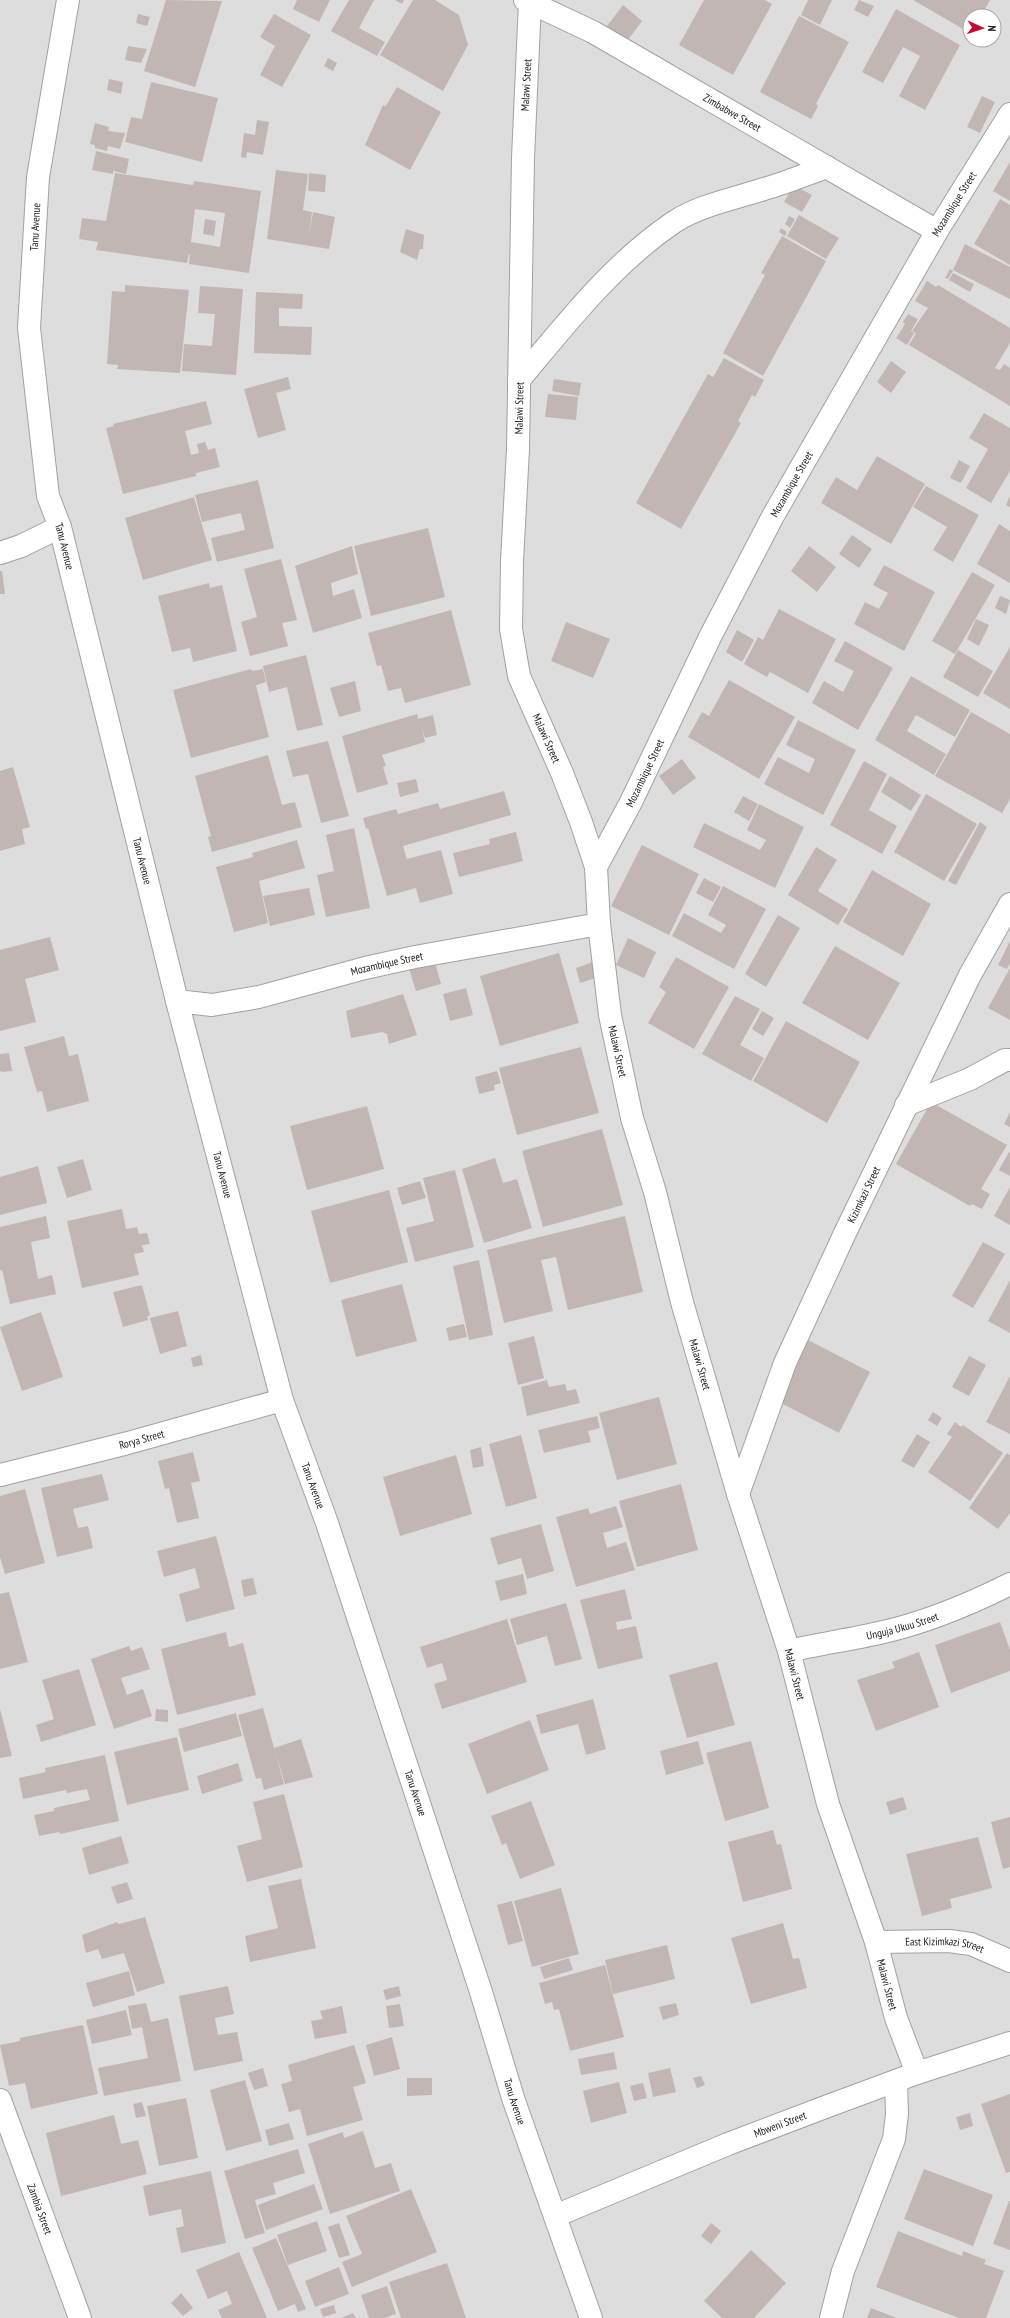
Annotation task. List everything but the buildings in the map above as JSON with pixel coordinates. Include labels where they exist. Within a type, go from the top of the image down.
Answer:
[{"type":"street","name":"Tanu Avenue","points":[[68,0],[38,177],[29,328],[48,496],[60,527],[177,1002],[282,1400],[329,1530],[481,1992],[514,2101],[592,2318]]},
{"type":"street","name":"Zimbabwe Street","points":[[528,1],[594,32],[937,231]]},
{"type":"street","name":"Malawi Street","points":[[528,1],[523,158],[519,380],[511,629],[519,676],[562,773],[581,822],[596,867],[599,924],[610,1014],[632,1118],[655,1192],[682,1302],[738,1494],[789,1651],[828,1804],[876,1942],[896,2018],[917,2073]]},
{"type":"street","name":"Mozambique Street","points":[[596,867],[631,802],[711,635],[773,516],[937,231],[1010,114]]},
{"type":"street","points":[[519,380],[579,308],[624,262],[674,222],[707,206],[766,189],[827,167]]},
{"type":"street","points":[[0,553],[21,546],[60,527]]},
{"type":"street","points":[[0,534],[21,546]]},
{"type":"street","name":"Kizimkazi Street","points":[[738,1494],[786,1363],[877,1163],[970,975],[1010,904]]},
{"type":"street","name":"Mozambique Street","points":[[177,1002],[212,1005],[259,997],[387,963],[599,924]]},
{"type":"street","points":[[906,1105],[970,1079],[1005,1060],[1010,1060]]},
{"type":"street","name":"Rorya Street","points":[[0,1475],[128,1443],[282,1400]]},
{"type":"street","name":"Unguja Ukuu Street","points":[[789,1651],[879,1633],[931,1618],[964,1606],[1010,1584]]},
{"type":"street","name":"East Kizimkazi Street","points":[[876,1942],[949,1941],[971,1944],[1010,1961]]},
{"type":"street","name":"Mbweni Street","points":[[555,2216],[728,2144],[917,2073],[1010,2043]]},
{"type":"street","points":[[831,2318],[843,2271],[894,2139],[897,2114],[896,2081]]},
{"type":"street","name":"Zambia Street","points":[[0,2100],[80,2318]]},
{"type":"shaded area","points":[[0,0],[1010,0],[1010,2318],[0,2318]]}]
